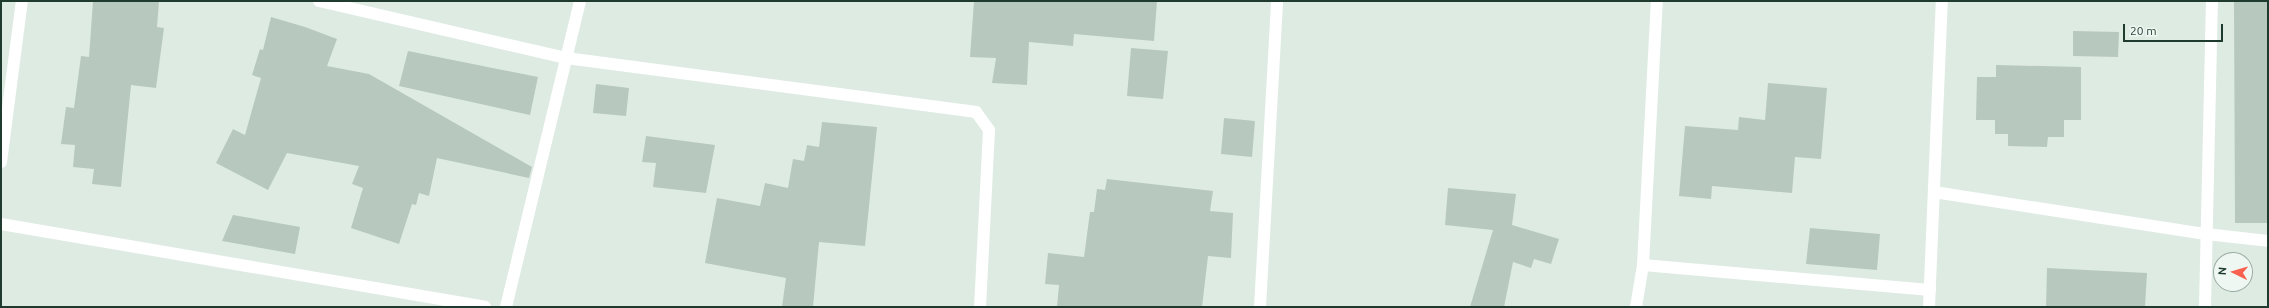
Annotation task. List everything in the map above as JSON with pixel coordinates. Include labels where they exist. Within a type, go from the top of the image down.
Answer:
[{"type":"street","points":[[1,162],[22,1]]},
{"type":"street","points":[[319,1],[566,58],[976,112],[989,130],[980,307]]},
{"type":"street","points":[[506,307],[580,1]]},
{"type":"street","points":[[1260,307],[1277,1]]},
{"type":"street","points":[[1636,307],[1643,265],[1657,1]]},
{"type":"street","points":[[1929,307],[1942,1]]},
{"type":"street","points":[[2205,307],[2212,1]]},
{"type":"street","points":[[1934,192],[2206,234],[2268,241]]},
{"type":"street","points":[[1,224],[485,307]]},
{"type":"street","points":[[1643,265],[1930,290]]},
{"type":"building","points":[[93,1],[159,1],[157,27],[164,28],[156,88],[131,85],[121,187],[92,184],[94,169],[73,167],[75,145],[61,144],[66,107],[74,108],[81,56],[89,57]]},
{"type":"building","points":[[974,1],[1157,1],[1154,41],[1074,34],[1073,46],[1029,42],[1027,85],[992,83],[996,58],[970,57]]},
{"type":"building","points":[[2234,1],[2268,1],[2268,223],[2235,223]]},
{"type":"building","points":[[271,17],[305,27],[337,39],[327,66],[369,74],[532,167],[529,178],[437,158],[429,196],[419,193],[416,205],[412,204],[399,244],[351,228],[363,188],[352,184],[359,166],[287,153],[268,190],[216,163],[233,129],[245,135],[261,78],[252,75],[260,49],[263,50]]},
{"type":"building","points":[[2073,31],[2119,32],[2118,57],[2073,56]]},
{"type":"building","points":[[1131,48],[1168,51],[1163,99],[1127,96]]},
{"type":"building","points":[[408,51],[538,77],[530,115],[399,86]]},
{"type":"building","points":[[1996,65],[2081,67],[2081,120],[2064,120],[2064,137],[2048,137],[2047,147],[2008,146],[2008,134],[1995,134],[1995,120],[1976,120],[1977,77],[1996,77]]},
{"type":"building","points":[[1768,83],[1827,88],[1821,159],[1795,157],[1792,193],[1712,186],[1711,199],[1679,196],[1685,126],[1738,130],[1739,117],[1765,120]]},
{"type":"building","points":[[596,84],[629,88],[626,116],[593,113]]},
{"type":"building","points":[[1224,118],[1255,121],[1252,157],[1221,154]]},
{"type":"building","points":[[822,122],[877,127],[865,246],[819,242],[813,307],[782,307],[786,278],[705,263],[717,198],[760,206],[765,183],[788,188],[793,159],[804,161],[807,145],[819,147]]},
{"type":"building","points":[[646,136],[715,145],[706,193],[653,187],[656,163],[642,162]]},
{"type":"building","points":[[1107,179],[1213,191],[1210,211],[1233,213],[1231,258],[1208,256],[1202,307],[1057,307],[1059,285],[1045,284],[1048,253],[1084,257],[1090,212],[1094,212],[1097,189],[1105,190]]},
{"type":"building","points":[[1448,188],[1516,194],[1512,225],[1559,239],[1551,264],[1534,259],[1531,268],[1513,262],[1504,307],[1470,307],[1493,230],[1445,225]]},
{"type":"building","points":[[233,215],[300,227],[295,254],[222,241]]},
{"type":"building","points":[[1810,228],[1880,234],[1877,270],[1806,264]]},
{"type":"building","points":[[2047,268],[2147,273],[2145,307],[2046,307]]}]
